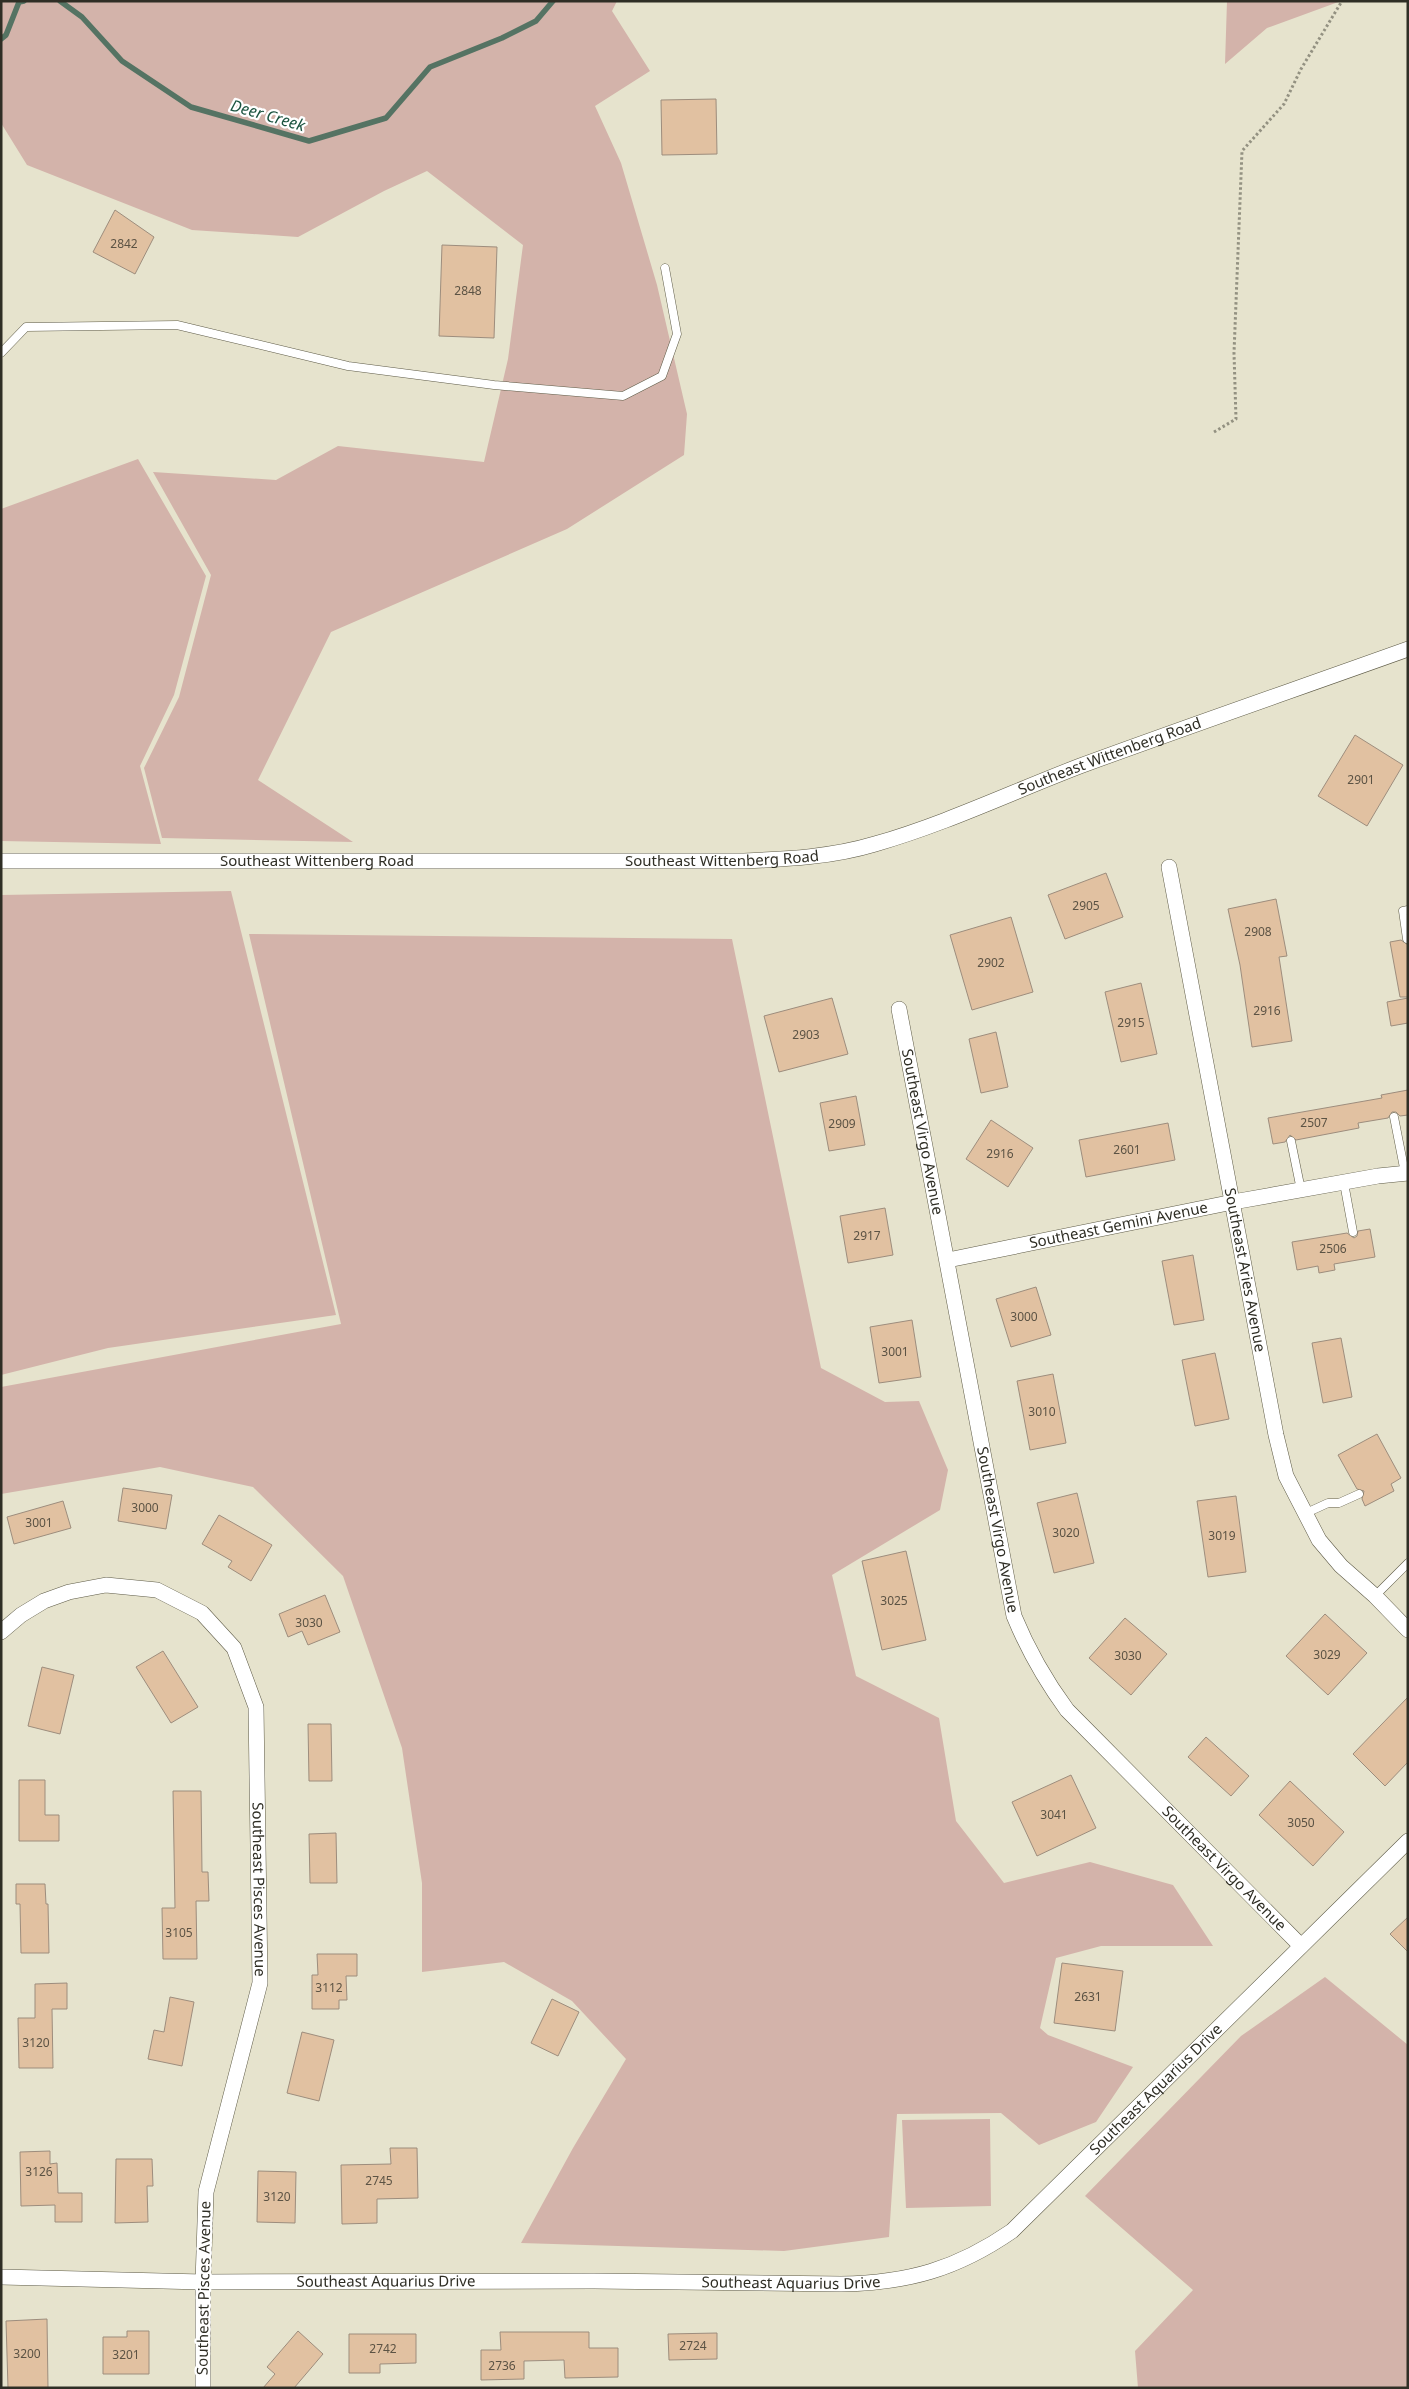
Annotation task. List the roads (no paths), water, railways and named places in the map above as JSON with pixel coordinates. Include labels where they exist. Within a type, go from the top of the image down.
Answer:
[{"type":"street","name":"Southeast Wittenberg Road","points":[[1,861],[744,861],[797,858],[837,853],[875,844],[930,826],[1079,767],[1408,649]]},
{"type":"street","name":"Southeast Aries Avenue","points":[[1169,867],[1276,1435],[1286,1476],[1304,1514],[1324,1546],[1341,1566],[1375,1596],[1408,1630]]},
{"type":"street","name":"Southeast Virgo Avenue","points":[[899,1009],[1014,1616],[1030,1655],[1047,1684],[1067,1710],[1301,1946]]},
{"type":"street","name":"Southeast Gemini Avenue","points":[[948,1260],[1233,1202],[1406,1173]]},
{"type":"street","name":"Southeast Pisces Avenue","points":[[1,1632],[22,1614],[44,1601],[86,1588],[106,1585],[158,1590],[202,1613],[234,1648],[256,1707],[260,1983],[206,2192],[202,2282],[203,2388]]},
{"type":"street","name":"Southeast Aquarius Drive","points":[[1,2277],[202,2282],[594,2281],[877,2283],[930,2273],[972,2256],[1012,2231],[1408,1841]]},
{"type":"lane","points":[[1,353],[26,327],[177,325],[348,366],[494,385],[623,396],[662,376],[677,334],[665,268]]},
{"type":"lane","points":[[1407,938],[1402,911],[1408,910]]},
{"type":"lane","points":[[1394,1117],[1406,1173]]},
{"type":"lane","points":[[1291,1141],[1301,1190]]},
{"type":"lane","points":[[1344,1183],[1353,1232]]},
{"type":"lane","points":[[1304,1514],[1328,1503],[1339,1503],[1359,1494]]},
{"type":"lane","points":[[1375,1596],[1408,1563]]},
{"type":"waterway","name":"Deer Creek","points":[[1,39],[6,35],[19,2],[24,1]]},
{"type":"waterway","name":"Deer Creek","points":[[60,1],[82,17],[122,61],[191,107],[309,141],[386,118],[430,67],[502,38],[536,21],[553,1]]}]
